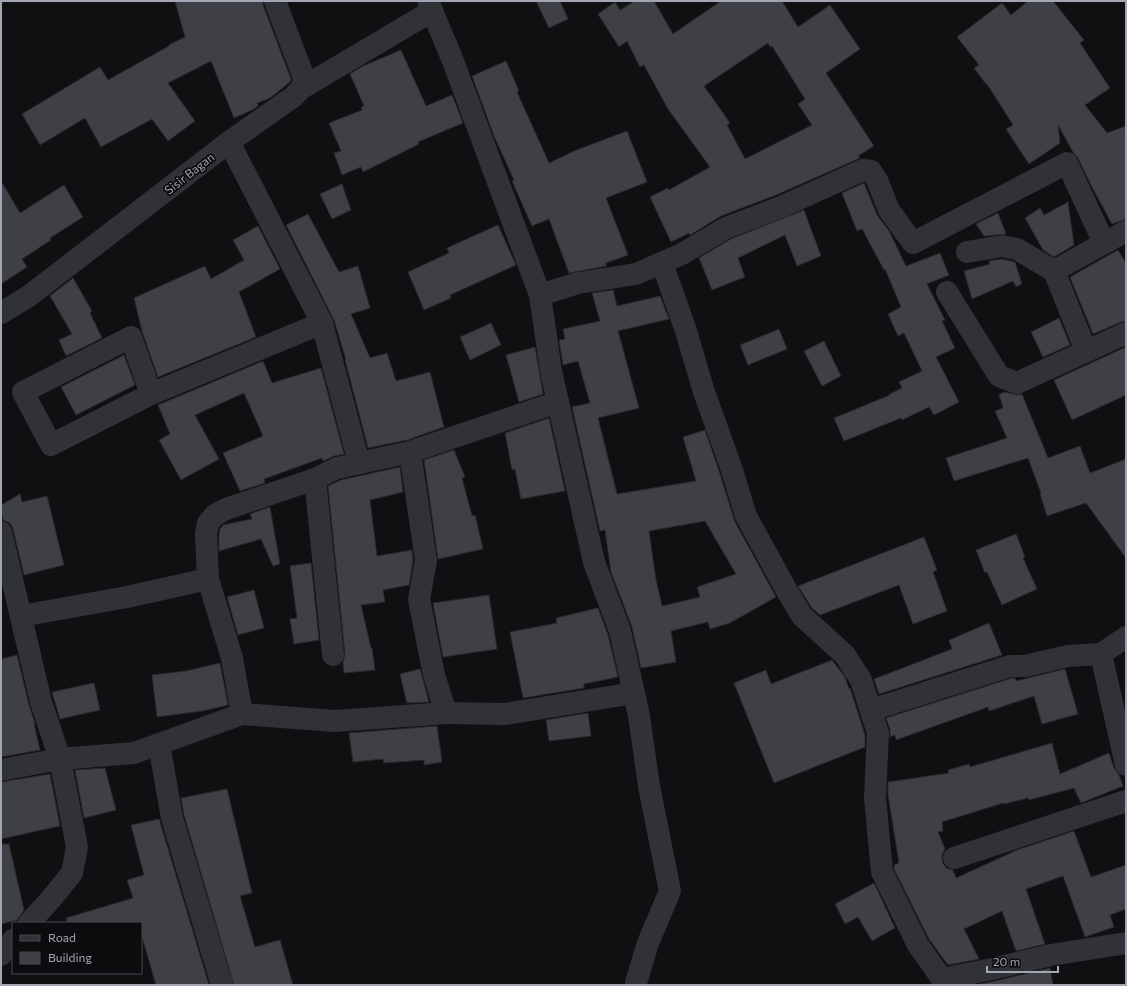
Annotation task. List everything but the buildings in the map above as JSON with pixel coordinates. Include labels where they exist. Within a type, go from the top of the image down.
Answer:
[{"type":"street","points":[[275,1],[304,78],[302,88]]},
{"type":"street","points":[[430,6],[458,75],[540,295],[551,371],[594,562],[620,631],[639,716],[649,786],[670,891],[648,943],[636,985]]},
{"type":"street","name":"Sisir Bagan","points":[[1,313],[28,296],[229,142],[293,97],[302,88],[430,6]]},
{"type":"street","points":[[229,142],[322,322],[359,463]]},
{"type":"street","points":[[540,295],[578,283],[636,274],[682,254],[726,228],[781,207],[863,170],[871,171],[877,180],[889,210],[913,243],[1067,163],[1104,243]]},
{"type":"street","points":[[1054,271],[1126,231]]},
{"type":"street","points":[[967,252],[1002,246],[1017,249],[1054,271],[1086,351]]},
{"type":"street","points":[[662,263],[686,331],[704,392],[731,467],[746,516],[802,616],[844,655],[861,680],[878,733],[875,798],[882,872],[918,945],[943,982],[1051,955],[1126,943]]},
{"type":"street","points":[[948,292],[999,376],[1017,383],[1126,333]]},
{"type":"street","points":[[151,394],[131,337],[23,392],[50,446],[151,394],[322,322]]},
{"type":"street","points":[[242,714],[232,658],[208,579],[206,534],[208,523],[214,515],[226,509],[315,479],[337,468],[410,452],[558,402]]},
{"type":"street","points":[[410,452],[426,560],[419,599],[434,675],[446,713]]},
{"type":"street","points":[[315,479],[333,655]]},
{"type":"street","points":[[1,532],[41,702],[60,759],[77,848],[72,873],[30,922]]},
{"type":"street","points":[[21,616],[127,597],[208,579]]},
{"type":"street","points":[[871,710],[1010,666],[1025,666],[1068,656],[1101,654],[1126,637]]},
{"type":"street","points":[[1101,654],[1126,765]]},
{"type":"street","points":[[1,770],[60,759],[134,753],[242,714],[336,721],[446,713],[505,714],[634,693]]},
{"type":"street","points":[[159,744],[172,818],[222,985]]},
{"type":"street","points":[[954,858],[1126,801]]},
{"type":"street","points":[[1,954],[12,941]]}]
